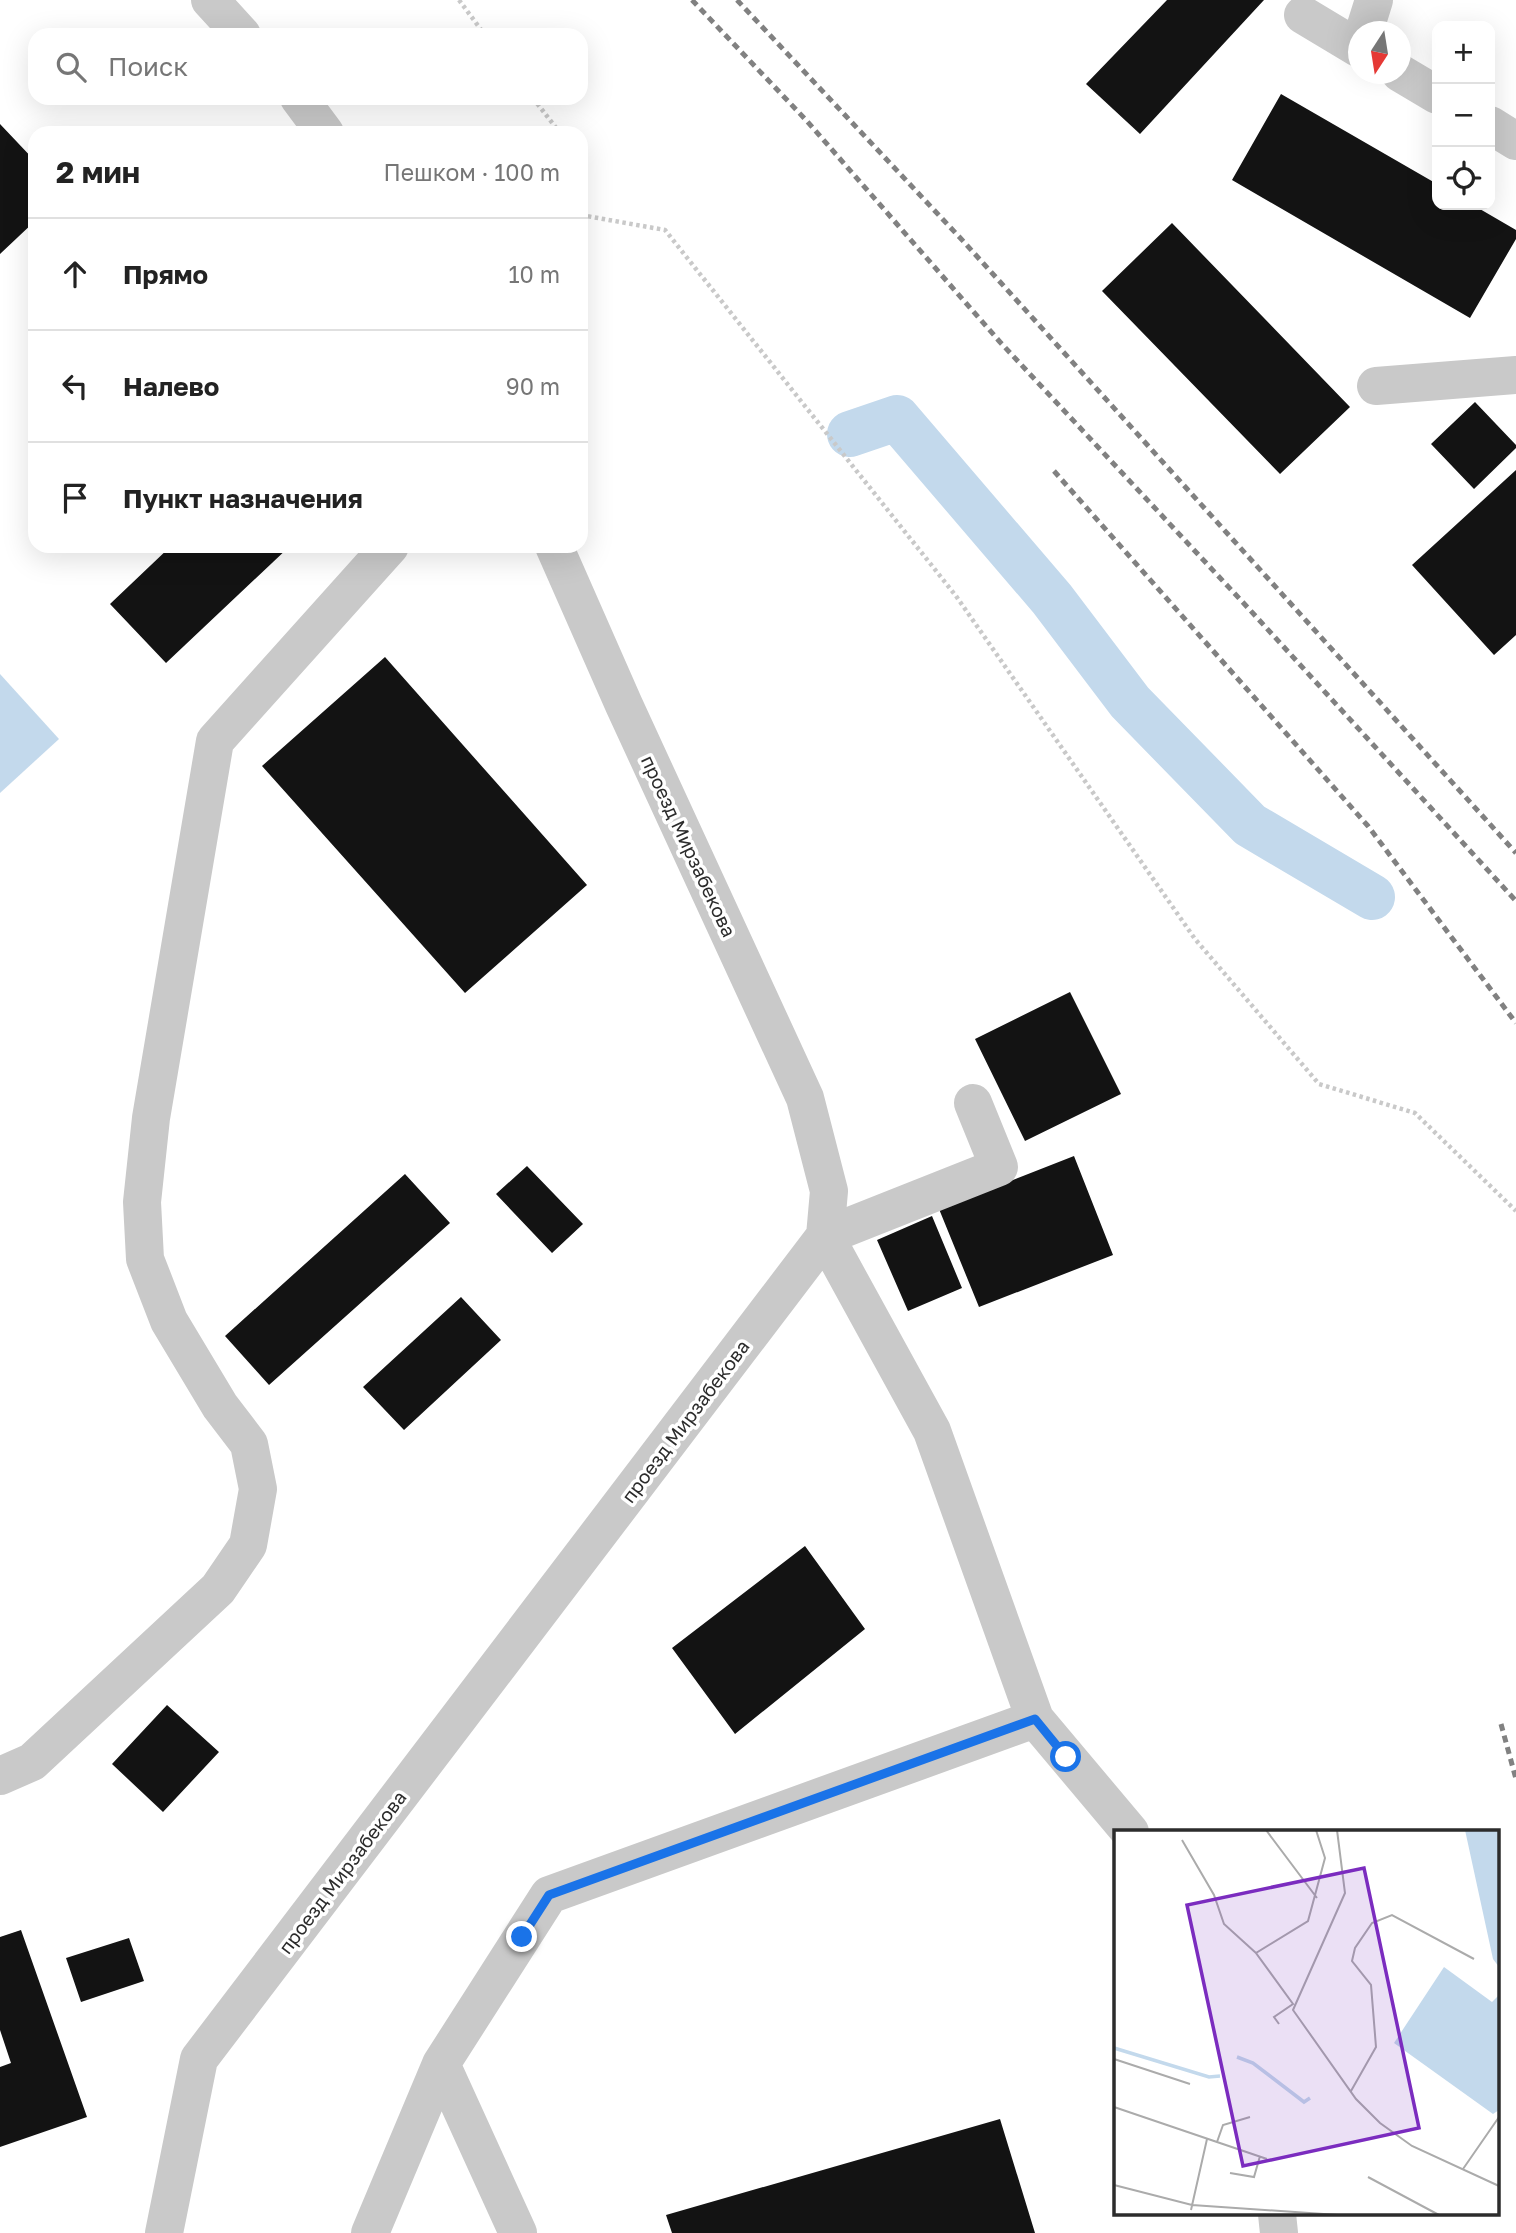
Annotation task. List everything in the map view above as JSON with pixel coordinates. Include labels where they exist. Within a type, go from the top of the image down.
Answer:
[{"type":"street","points":[[211,0],[236,28]]},
{"type":"street","points":[[1367,21],[1374,0]]},
{"type":"street","points":[[1303,15],[1348,42]]},
{"type":"street","points":[[1411,79],[1432,92]]},
{"type":"street","points":[[304,105],[320,126]]},
{"type":"street","points":[[1495,128],[1516,141]]},
{"type":"street","points":[[1376,386],[1516,375]]},
{"type":"street","points":[[0,1776],[32,1762],[199,1607],[218,1589],[248,1545],[258,1489],[249,1444],[219,1406],[169,1321],[145,1259],[142,1202],[151,1118],[215,741],[384,553]]},
{"type":"street","name":"проезд Мирзабекова","points":[[164,2233],[199,2059],[825,1236],[829,1191],[805,1098],[557,553]]},
{"type":"street","points":[[973,1103],[999,1167],[825,1236],[932,1431],[1035,1719],[1128,1830]]},
{"type":"street","points":[[370,2233],[441,2064],[549,1895],[1035,1719]]},
{"type":"street","points":[[441,2064],[518,2233]]},
{"type":"path","points":[[459,0],[480,28]]},
{"type":"path","points":[[538,105],[555,126]]},
{"type":"path","points":[[588,216],[664,230],[956,596],[1195,939],[1319,1084],[1415,1114],[1516,1211]]},
{"type":"water","points":[[0,674],[59,739],[0,793]]},
{"type":"building","points":[[1167,0],[1264,0],[1140,134],[1086,84]]},
{"type":"building","points":[[1281,94],[1432,181],[1432,210],[1482,210],[1516,230],[1516,239],[1470,318],[1232,180]]},
{"type":"building","points":[[0,124],[28,154],[28,228],[0,254]]},
{"type":"building","points":[[1172,223],[1350,407],[1280,474],[1102,291]]},
{"type":"building","points":[[1475,402],[1516,448],[1474,489],[1431,444]]},
{"type":"building","points":[[1516,470],[1516,635],[1494,655],[1412,565]]},
{"type":"building","points":[[164,553],[283,553],[166,663],[110,604]]},
{"type":"building","points":[[385,657],[587,885],[465,993],[262,766]]},
{"type":"building","points":[[1070,992],[1121,1094],[1025,1141],[975,1039]]},
{"type":"building","points":[[1074,1156],[1113,1255],[979,1307],[939,1209]]},
{"type":"building","points":[[527,1166],[583,1224],[552,1253],[496,1194]]},
{"type":"building","points":[[405,1174],[450,1223],[269,1385],[225,1336]]},
{"type":"building","points":[[932,1216],[962,1288],[908,1311],[877,1240]]},
{"type":"building","points":[[461,1297],[501,1340],[404,1430],[363,1387]]},
{"type":"building","points":[[805,1546],[865,1629],[735,1734],[672,1648]]},
{"type":"building","points":[[167,1705],[219,1752],[163,1812],[112,1764]]},
{"type":"building","points":[[21,1930],[87,2117],[0,2147],[0,2067],[11,2063],[0,2030],[0,1937]]},
{"type":"building","points":[[129,1938],[144,1981],[81,2002],[66,1958]]},
{"type":"building","points":[[1000,2119],[1035,2233],[672,2233],[666,2215]]},
{"type":"waterway","points":[[850,434],[897,418],[1052,599],[1130,702],[1250,825],[1372,897]]},
{"type":"railway","points":[[692,0],[806,120],[1000,342],[1516,901]]},
{"type":"railway","points":[[737,0],[964,242],[1516,853]]},
{"type":"railway","points":[[1054,471],[1368,826],[1516,1023]]},
{"type":"railway","points":[[1501,1724],[1516,1779]]},
{"type":"route","points":[[522,1937],[549,1895],[1035,1719],[1066,1757]]}]
